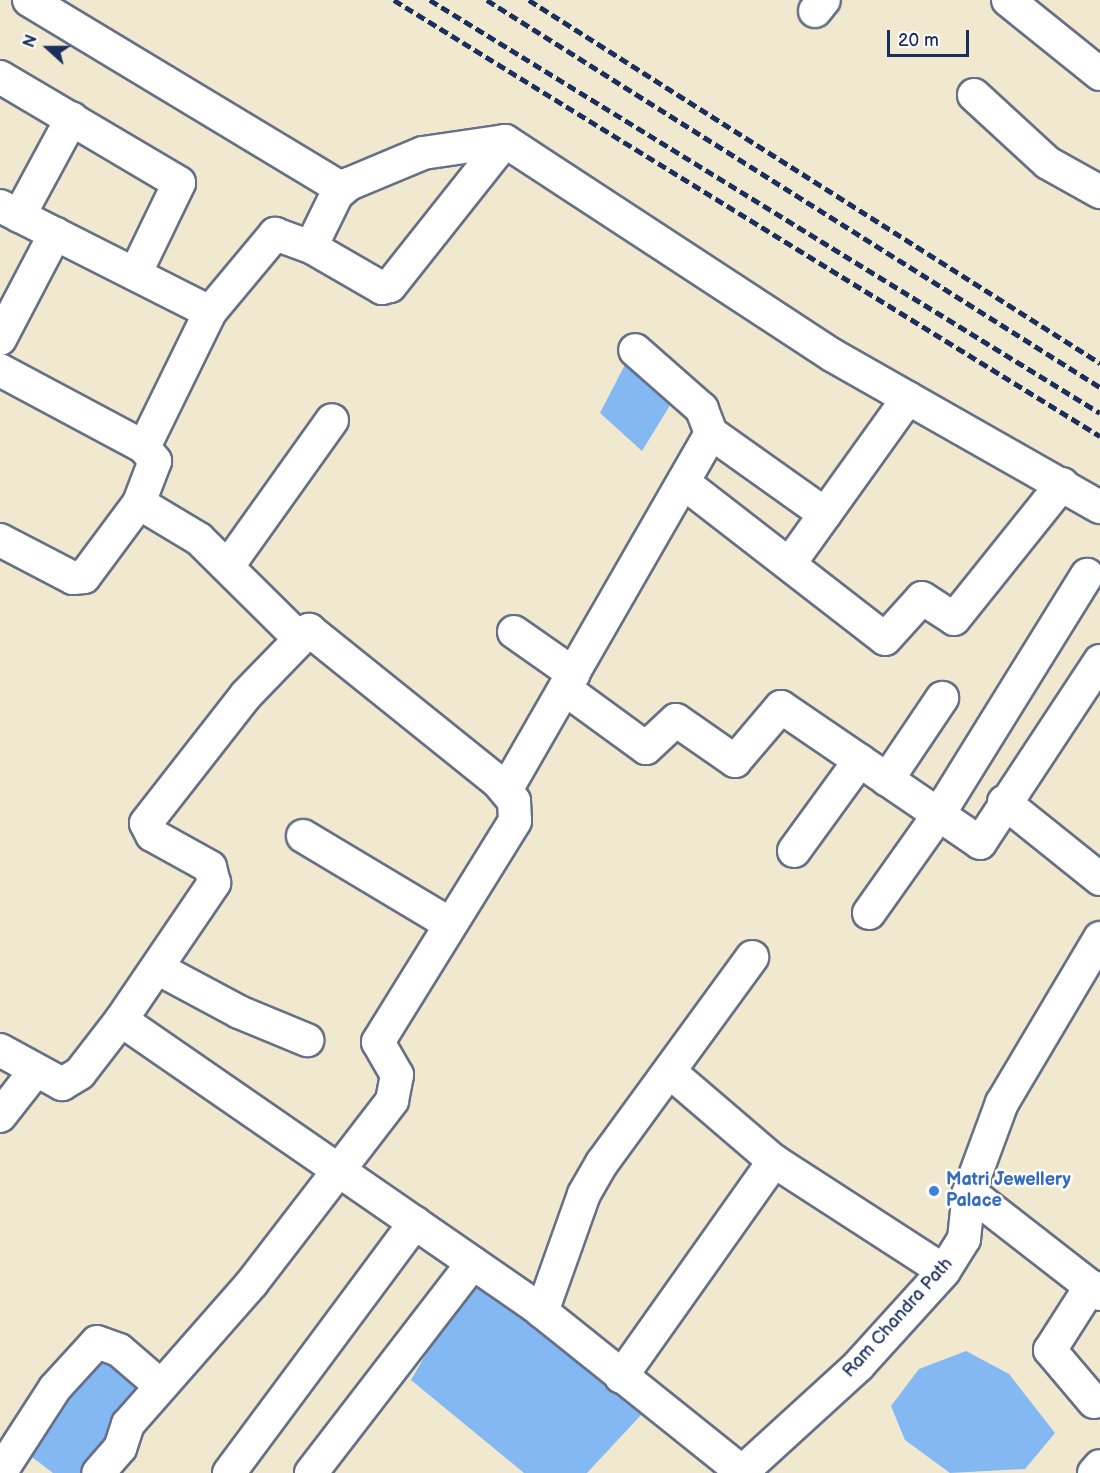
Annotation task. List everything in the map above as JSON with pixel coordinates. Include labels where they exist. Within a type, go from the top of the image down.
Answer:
[{"type":"street","points":[[29,0],[342,189]]},
{"type":"street","points":[[1027,5],[1100,74]]},
{"type":"street","points":[[0,78],[72,118],[179,183],[135,274]]},
{"type":"street","points":[[974,95],[1048,163],[1100,192]]},
{"type":"street","points":[[72,118],[10,211],[210,312]]},
{"type":"street","points":[[144,447],[210,312],[267,236],[311,247],[382,288],[390,286],[505,141]]},
{"type":"street","points":[[311,247],[342,189],[423,153],[505,141],[908,399],[1100,507]]},
{"type":"street","points":[[0,339],[54,234]]},
{"type":"street","points":[[635,350],[692,398],[711,433],[825,514]]},
{"type":"street","points":[[0,370],[144,447],[155,461],[139,503],[78,579],[0,540]]},
{"type":"street","points":[[790,563],[908,399]]},
{"type":"street","points":[[228,566],[332,420]]},
{"type":"street","points":[[506,790],[711,433]]},
{"type":"street","points":[[684,483],[885,639],[922,598],[954,619],[1062,484]]},
{"type":"street","points":[[139,503],[199,539],[300,639]]},
{"type":"street","points":[[869,914],[937,817],[1088,575]]},
{"type":"street","points":[[0,1050],[62,1084],[73,1081],[121,1020],[214,883],[214,874],[152,835],[146,823],[246,695],[300,639],[314,631],[506,790],[514,801],[515,821],[378,1042],[399,1085],[341,1172],[128,1424],[120,1448],[98,1473]]},
{"type":"street","points":[[514,632],[646,748],[676,720],[735,761],[781,707],[860,760],[937,817],[980,843],[1004,802],[1100,661]]},
{"type":"street","points":[[887,780],[942,698]]},
{"type":"street","points":[[794,851],[860,760]]},
{"type":"street","points":[[1004,802],[1100,879]]},
{"type":"street","points":[[303,836],[450,924]]},
{"type":"street","name":"Ram Chandra Path","points":[[742,1473],[858,1366],[944,1271],[964,1239],[969,1192],[1002,1103],[1100,938]]},
{"type":"street","points":[[542,1312],[584,1194],[752,957]]},
{"type":"street","points":[[157,968],[239,1012],[307,1040]]},
{"type":"street","points":[[121,1020],[542,1312],[742,1473]]},
{"type":"street","points":[[0,1116],[36,1070]]},
{"type":"street","points":[[670,1072],[774,1161],[944,1271]]},
{"type":"street","points":[[621,1377],[774,1161]]},
{"type":"street","points":[[969,1192],[1095,1290],[1050,1350],[1094,1402]]},
{"type":"street","points":[[229,1473],[415,1223]]},
{"type":"street","points":[[311,1473],[473,1263]]},
{"type":"street","points":[[0,1473],[55,1388],[97,1342],[119,1350],[161,1386]]},
{"type":"street","points":[[1094,1473],[1100,1466]]},
{"type":"water","points":[[630,355],[680,389],[642,451],[600,413]]},
{"type":"water","points":[[470,1278],[536,1317],[641,1415],[587,1473],[524,1473],[411,1380]]},
{"type":"water","points":[[966,1351],[1009,1374],[1055,1433],[1025,1469],[950,1473],[905,1440],[891,1406],[919,1369]]},
{"type":"water","points":[[109,1359],[150,1387],[80,1473],[53,1473],[28,1454],[83,1364]]},
{"type":"railway","points":[[394,0],[1100,436]]},
{"type":"railway","points":[[430,0],[1100,413]]},
{"type":"railway","points":[[487,0],[1100,387]]},
{"type":"railway","points":[[529,0],[1100,363]]},
{"type":"place","name":"Matri Jewellery Palace","points":[[934,1191]]}]
